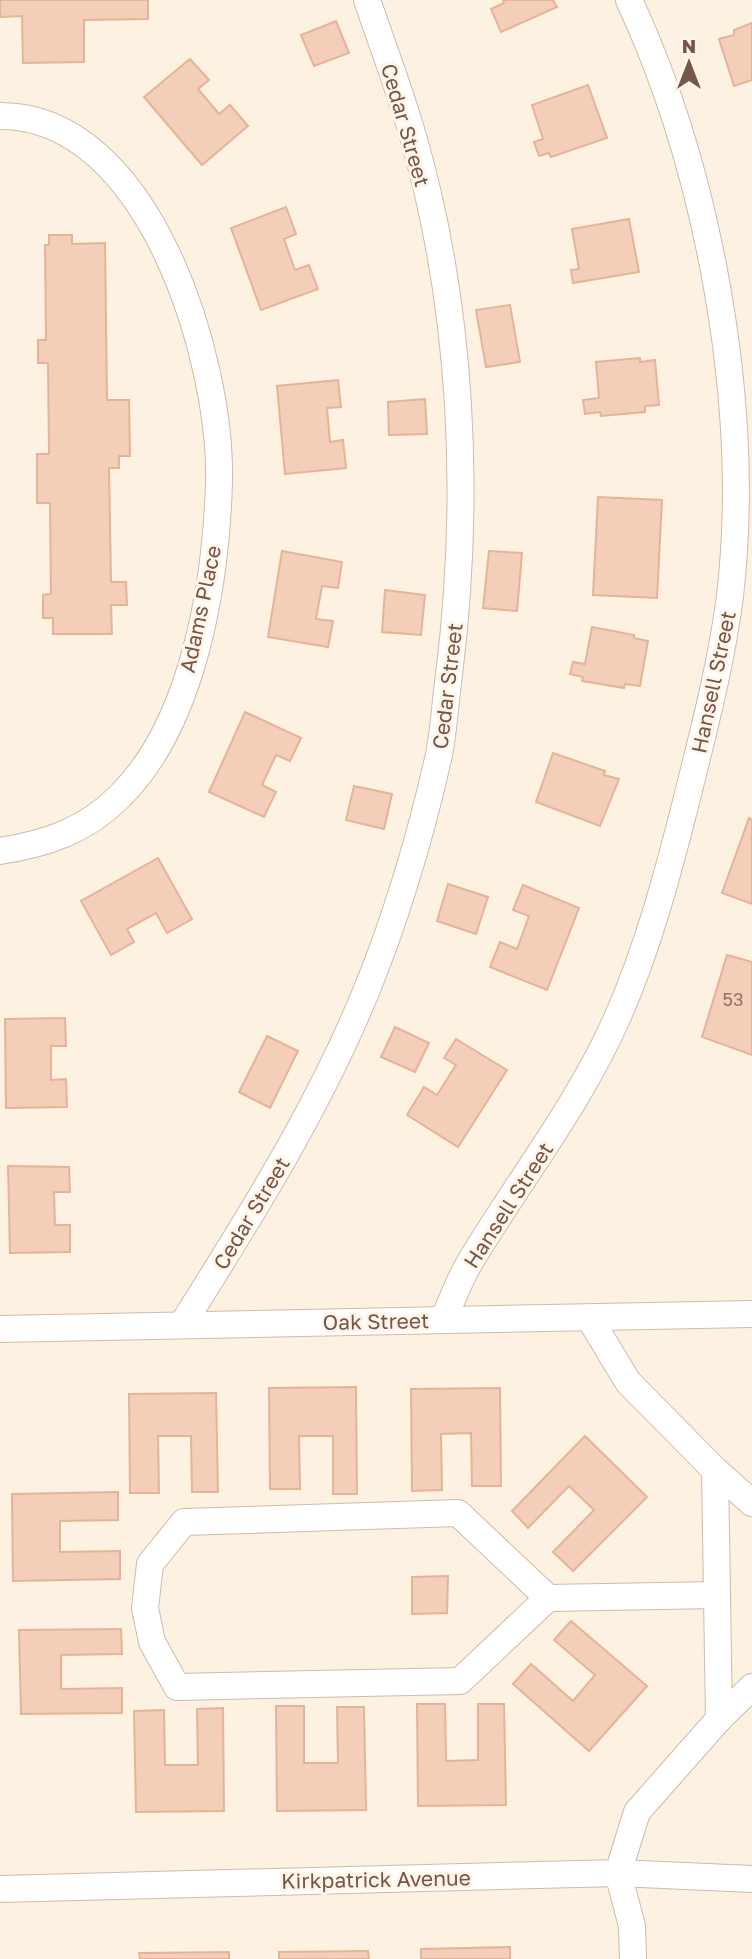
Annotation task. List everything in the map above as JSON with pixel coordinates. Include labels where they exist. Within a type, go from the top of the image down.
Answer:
[{"type":"street","name":"Cedar Street","points":[[182,1325],[295,1139],[365,995],[393,918],[438,757],[458,598],[458,409],[452,343],[434,228],[412,133],[367,0]]},
{"type":"street","name":"Hansell Street","points":[[443,1320],[468,1265],[587,1078],[639,962],[679,828],[716,684],[731,593],[736,505],[733,414],[725,328],[708,232],[684,143],[629,0]]},
{"type":"street","name":"Adams Place","points":[[0,116],[37,121],[67,133],[94,152],[129,187],[144,209],[163,244],[193,324],[212,402],[219,481],[214,559],[195,651],[174,713],[159,743],[120,797],[83,825],[40,843],[0,851]]},
{"type":"street","name":"Oak Street","points":[[0,1329],[752,1314]]},
{"type":"street","points":[[590,1319],[628,1382],[715,1470],[752,1503]]},
{"type":"street","points":[[715,1470],[719,1719]]},
{"type":"street","points":[[548,1598],[458,1513],[184,1522],[150,1564],[145,1608],[152,1642],[177,1687],[460,1681],[548,1598],[717,1595]]},
{"type":"street","points":[[633,1959],[632,1926],[618,1873],[637,1812],[719,1719],[752,1686]]},
{"type":"street","name":"Kirkpatrick Avenue","points":[[0,1889],[618,1873],[752,1879]]},
{"type":"building","points":[[0,0],[148,0],[148,19],[84,20],[84,62],[23,63],[22,16],[0,17]]},
{"type":"building","points":[[503,0],[553,0],[557,7],[501,32],[491,9],[504,3]]},
{"type":"building","points":[[336,21],[349,53],[314,66],[301,35]]},
{"type":"building","points":[[752,23],[752,80],[734,86],[719,39],[734,35],[734,30]]},
{"type":"building","points":[[190,59],[209,80],[198,89],[219,114],[230,105],[248,126],[202,165],[144,97]]},
{"type":"building","points":[[588,85],[607,138],[551,157],[549,153],[539,156],[534,142],[543,139],[532,105]]},
{"type":"building","points":[[286,207],[296,234],[284,239],[295,270],[309,265],[318,289],[261,310],[231,228]]},
{"type":"building","points":[[629,219],[639,272],[573,283],[571,270],[579,269],[572,229]]},
{"type":"building","points":[[49,235],[72,235],[72,244],[105,243],[107,400],[129,400],[130,456],[119,456],[119,468],[109,468],[111,582],[126,582],[127,605],[111,605],[112,634],[53,634],[53,618],[43,618],[43,595],[51,594],[50,503],[37,503],[37,454],[49,454],[48,363],[38,363],[38,340],[46,340],[45,245],[49,245]]},
{"type":"building","points":[[510,305],[520,362],[486,367],[476,310]]},
{"type":"building","points":[[640,358],[640,362],[655,360],[659,405],[645,406],[645,412],[601,416],[600,412],[585,414],[583,400],[599,398],[596,362]]},
{"type":"building","points":[[338,380],[341,407],[327,408],[330,442],[343,440],[346,468],[285,474],[277,386]]},
{"type":"building","points":[[425,399],[427,434],[389,435],[388,402]]},
{"type":"building","points":[[598,497],[662,500],[657,598],[593,595]]},
{"type":"building","points":[[282,551],[342,562],[338,588],[322,586],[316,619],[333,621],[328,647],[268,637]]},
{"type":"building","points":[[489,551],[522,553],[517,611],[483,608]]},
{"type":"building","points":[[385,590],[425,595],[421,635],[382,632]]},
{"type":"building","points":[[592,627],[634,635],[634,638],[648,641],[640,686],[625,684],[624,688],[582,681],[583,677],[570,674],[573,662],[585,664]]},
{"type":"building","points":[[245,712],[301,738],[290,761],[276,755],[262,785],[276,792],[264,817],[209,792]]},
{"type":"building","points":[[553,753],[605,771],[604,775],[619,779],[600,826],[536,802]]},
{"type":"building","points":[[354,786],[392,794],[384,829],[346,820]]},
{"type":"building","points":[[749,818],[752,820],[752,904],[722,893]]},
{"type":"building","points":[[158,858],[192,919],[167,933],[156,913],[127,929],[134,942],[111,955],[81,901]]},
{"type":"building","points":[[448,884],[488,897],[476,934],[437,921]]},
{"type":"building","points":[[523,885],[579,908],[547,990],[490,967],[500,942],[517,949],[529,916],[513,910]]},
{"type":"building","points":[[727,955],[752,962],[752,1055],[702,1037]]},
{"type":"building","points":[[65,1018],[66,1046],[51,1046],[51,1080],[66,1079],[67,1107],[6,1108],[5,1019]]},
{"type":"building","points":[[395,1027],[429,1043],[415,1072],[381,1057]]},
{"type":"building","points":[[267,1036],[298,1051],[270,1108],[239,1092]]},
{"type":"building","points":[[456,1039],[507,1070],[458,1147],[407,1115],[424,1087],[437,1095],[456,1065],[444,1058]]},
{"type":"building","points":[[8,1166],[69,1167],[70,1192],[54,1192],[55,1225],[70,1225],[70,1252],[10,1253]]},
{"type":"building","points":[[356,1387],[357,1494],[333,1494],[333,1436],[299,1436],[300,1489],[270,1489],[269,1388]]},
{"type":"building","points":[[500,1388],[501,1486],[472,1486],[471,1433],[441,1434],[442,1490],[412,1491],[411,1389]]},
{"type":"building","points":[[216,1393],[218,1492],[192,1492],[191,1436],[158,1436],[159,1493],[130,1493],[129,1394]]},
{"type":"building","points":[[585,1436],[647,1497],[573,1571],[553,1552],[594,1510],[569,1486],[528,1528],[512,1511]]},
{"type":"building","points":[[118,1492],[118,1520],[60,1521],[60,1552],[120,1551],[120,1579],[13,1581],[12,1494]]},
{"type":"building","points":[[448,1576],[447,1613],[412,1614],[412,1577]]},
{"type":"building","points":[[571,1621],[647,1686],[589,1751],[513,1684],[531,1664],[573,1701],[595,1675],[554,1640]]},
{"type":"building","points":[[121,1629],[122,1654],[61,1655],[61,1689],[122,1688],[122,1713],[21,1714],[19,1630]]},
{"type":"building","points":[[417,1704],[445,1704],[446,1761],[478,1760],[478,1704],[504,1704],[506,1805],[418,1806]]},
{"type":"building","points":[[276,1706],[304,1706],[304,1763],[338,1763],[337,1707],[364,1707],[366,1810],[277,1811]]},
{"type":"building","points":[[223,1708],[224,1811],[136,1812],[134,1711],[164,1710],[165,1765],[198,1765],[197,1709]]},
{"type":"building","points":[[510,1947],[510,1959],[421,1959],[421,1949]]},
{"type":"building","points":[[368,1951],[369,1959],[279,1959],[279,1952]]},
{"type":"building","points":[[229,1952],[229,1959],[140,1959],[139,1953]]}]
